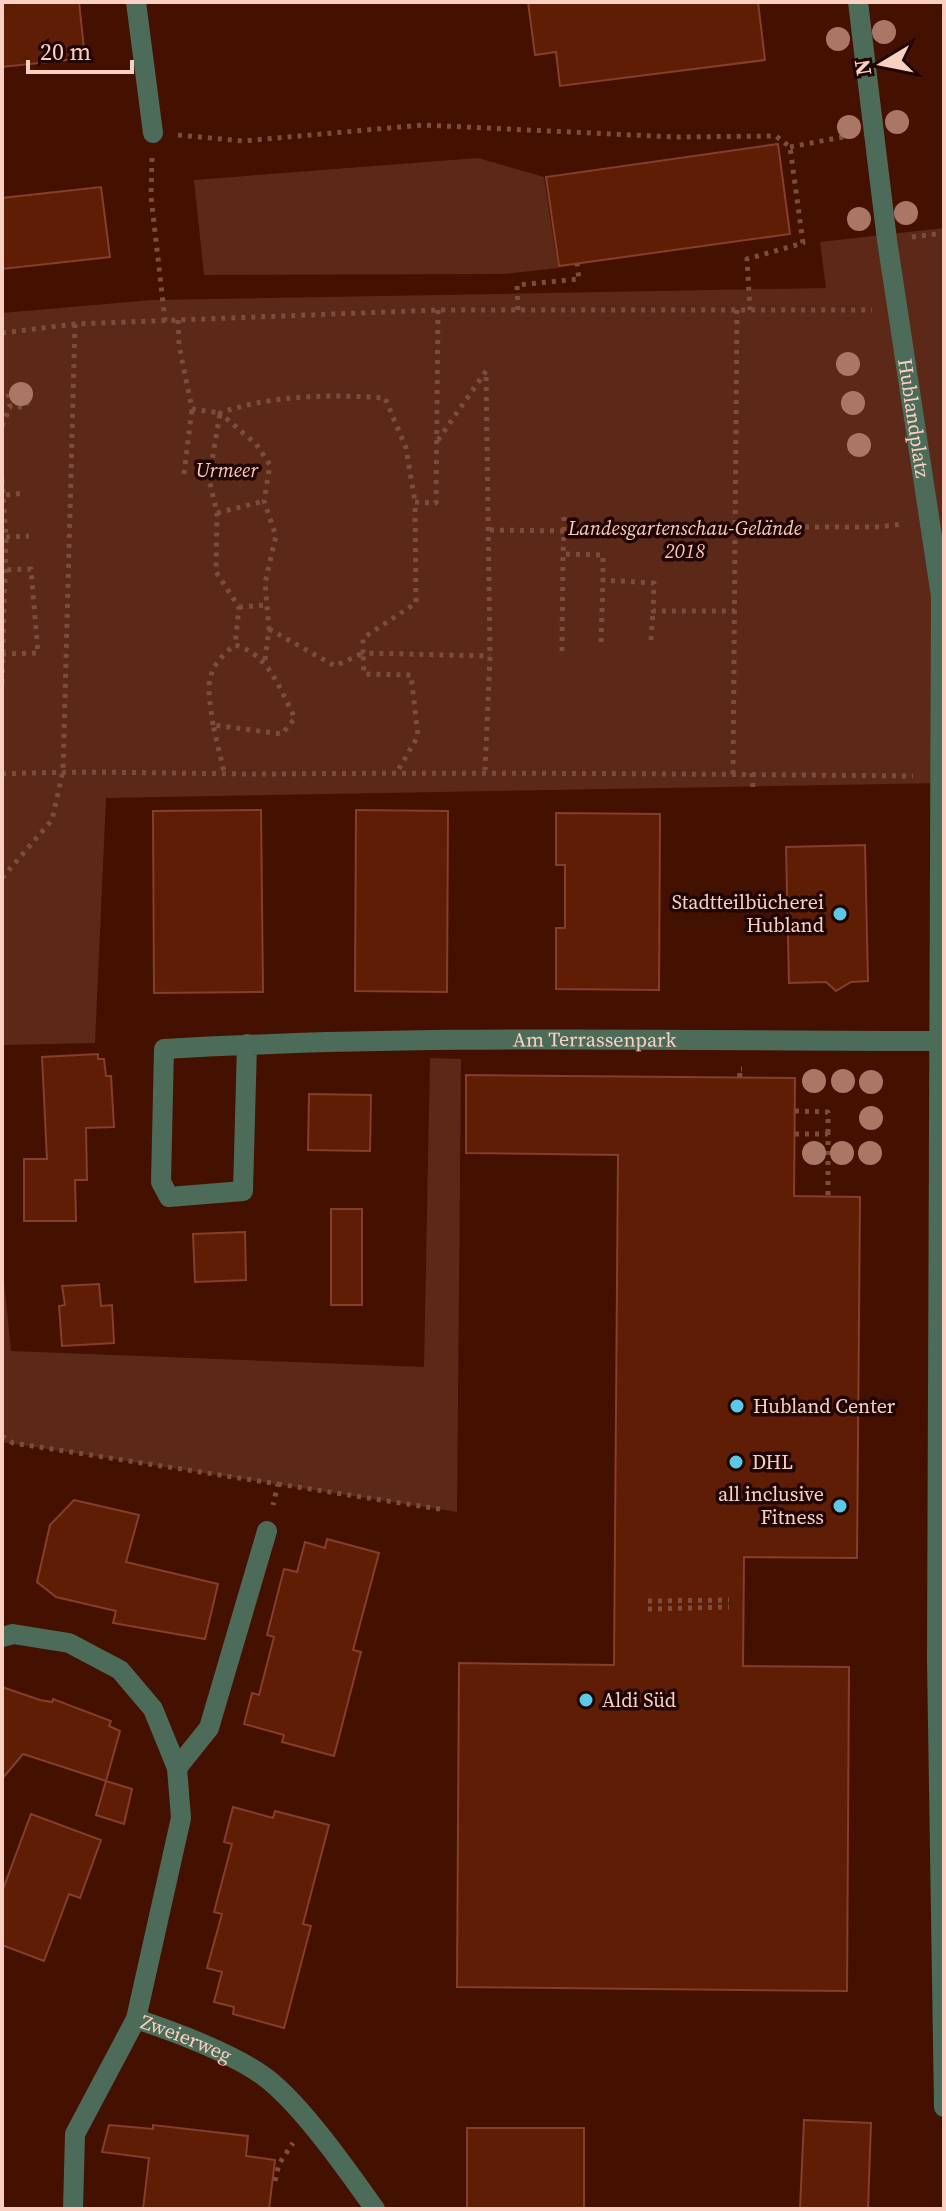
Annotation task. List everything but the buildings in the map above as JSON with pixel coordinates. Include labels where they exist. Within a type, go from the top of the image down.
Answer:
[{"type":"street","points":[[136,2],[153,133]]},
{"type":"street","name":"Hublandplatz","points":[[858,2],[887,240],[941,596],[937,1660],[944,2107]]},
{"type":"street","name":"Am Terrassenpark","points":[[247,1044],[243,1191],[169,1197],[161,1182],[164,1049],[247,1044],[941,1041]]},
{"type":"street","points":[[177,1768],[209,1728],[267,1531]]},
{"type":"street","points":[[2,1637],[13,1634],[69,1643],[120,1670],[153,1709],[177,1768],[181,1818],[136,2019]]},
{"type":"street","name":"Zweierweg","points":[[73,2209],[75,2134],[136,2019],[182,2034],[269,2080],[329,2146],[375,2209]]},
{"type":"path","points":[[165,321],[151,196],[153,133],[243,141],[423,125],[675,137],[776,136],[790,147],[803,243],[747,259],[750,310]]},
{"type":"path","points":[[790,147],[872,131]]},
{"type":"path","points":[[518,310],[517,285],[579,279],[577,264]]},
{"type":"path","points":[[2,333],[75,324],[438,310],[897,310]]},
{"type":"path","points":[[415,502],[436,503],[438,310]]},
{"type":"path","points":[[733,774],[737,310]]},
{"type":"path","points":[[178,320],[179,345],[192,409],[184,474]]},
{"type":"path","points":[[2,878],[52,820],[63,771],[75,324]]},
{"type":"path","points":[[437,440],[486,371],[490,656],[485,770]]},
{"type":"path","points":[[2,426],[10,407],[8,393],[19,386],[30,392],[26,407],[10,407]]},
{"type":"path","points":[[192,409],[220,413],[239,407],[344,395],[385,398],[406,448],[415,502],[416,603],[363,638],[363,653],[364,674],[411,675],[418,736],[396,772]]},
{"type":"path","points":[[220,413],[256,444],[270,465],[264,501],[276,536],[265,583],[269,629],[264,661]]},
{"type":"path","points":[[220,413],[209,479],[217,513],[216,572],[239,607],[235,645],[220,657],[207,682],[224,772]]},
{"type":"path","points":[[2,479],[6,495],[2,684]]},
{"type":"path","points":[[6,495],[25,493]]},
{"type":"path","points":[[217,513],[264,501]]},
{"type":"path","points":[[562,651],[564,512]]},
{"type":"path","points":[[735,527],[880,527],[931,519]]},
{"type":"path","points":[[490,530],[564,531]]},
{"type":"path","points":[[6,537],[29,536]]},
{"type":"path","points":[[563,554],[603,555],[601,642]]},
{"type":"path","points":[[2,654],[38,653],[31,569],[3,570]]},
{"type":"path","points":[[603,580],[654,583],[651,640]]},
{"type":"path","points":[[239,607],[267,605]]},
{"type":"path","points":[[653,611],[735,611]]},
{"type":"path","points":[[269,629],[335,666],[363,653],[490,656]]},
{"type":"path","points":[[213,725],[282,734],[295,718],[264,661],[250,649],[235,645]]},
{"type":"path","points":[[2,774],[63,771],[485,770],[941,776]]},
{"type":"path","points":[[752,772],[753,788]]},
{"type":"path","points":[[795,1111],[828,1112],[828,1197]]},
{"type":"path","points":[[795,1134],[828,1134]]},
{"type":"path","points":[[2,1436],[13,1443],[446,1510]]},
{"type":"path","points":[[267,1531],[278,1484]]},
{"type":"path","points":[[648,1601],[729,1604],[648,1609]]},
{"type":"path","points":[[275,2181],[279,2164],[288,2151]]},
{"type":"green space","points":[[478,158],[544,177],[558,268],[504,274],[204,275],[194,180]]},
{"type":"green space","name":"Landesgartenschau-Gelände 2018","points":[[944,228],[944,783],[106,798],[95,1043],[2,1045],[2,313],[152,300],[826,288],[820,242]]},
{"type":"green space","points":[[430,1058],[461,1059],[457,1512],[2,1442],[2,1261],[11,1351],[424,1367]]},
{"type":"place","name":"Stadtteilbücherei Hubland","points":[[840,914]]},
{"type":"place","name":"Hubland Center","points":[[737,1406]]},
{"type":"place","name":"DHL","points":[[736,1462]]},
{"type":"place","name":"all inclusive Fitness","points":[[840,1506]]},
{"type":"place","name":"Aldi Süd","points":[[586,1700]]},
{"type":"park label","name":"Urmeer","points":[[227,470]]}]
